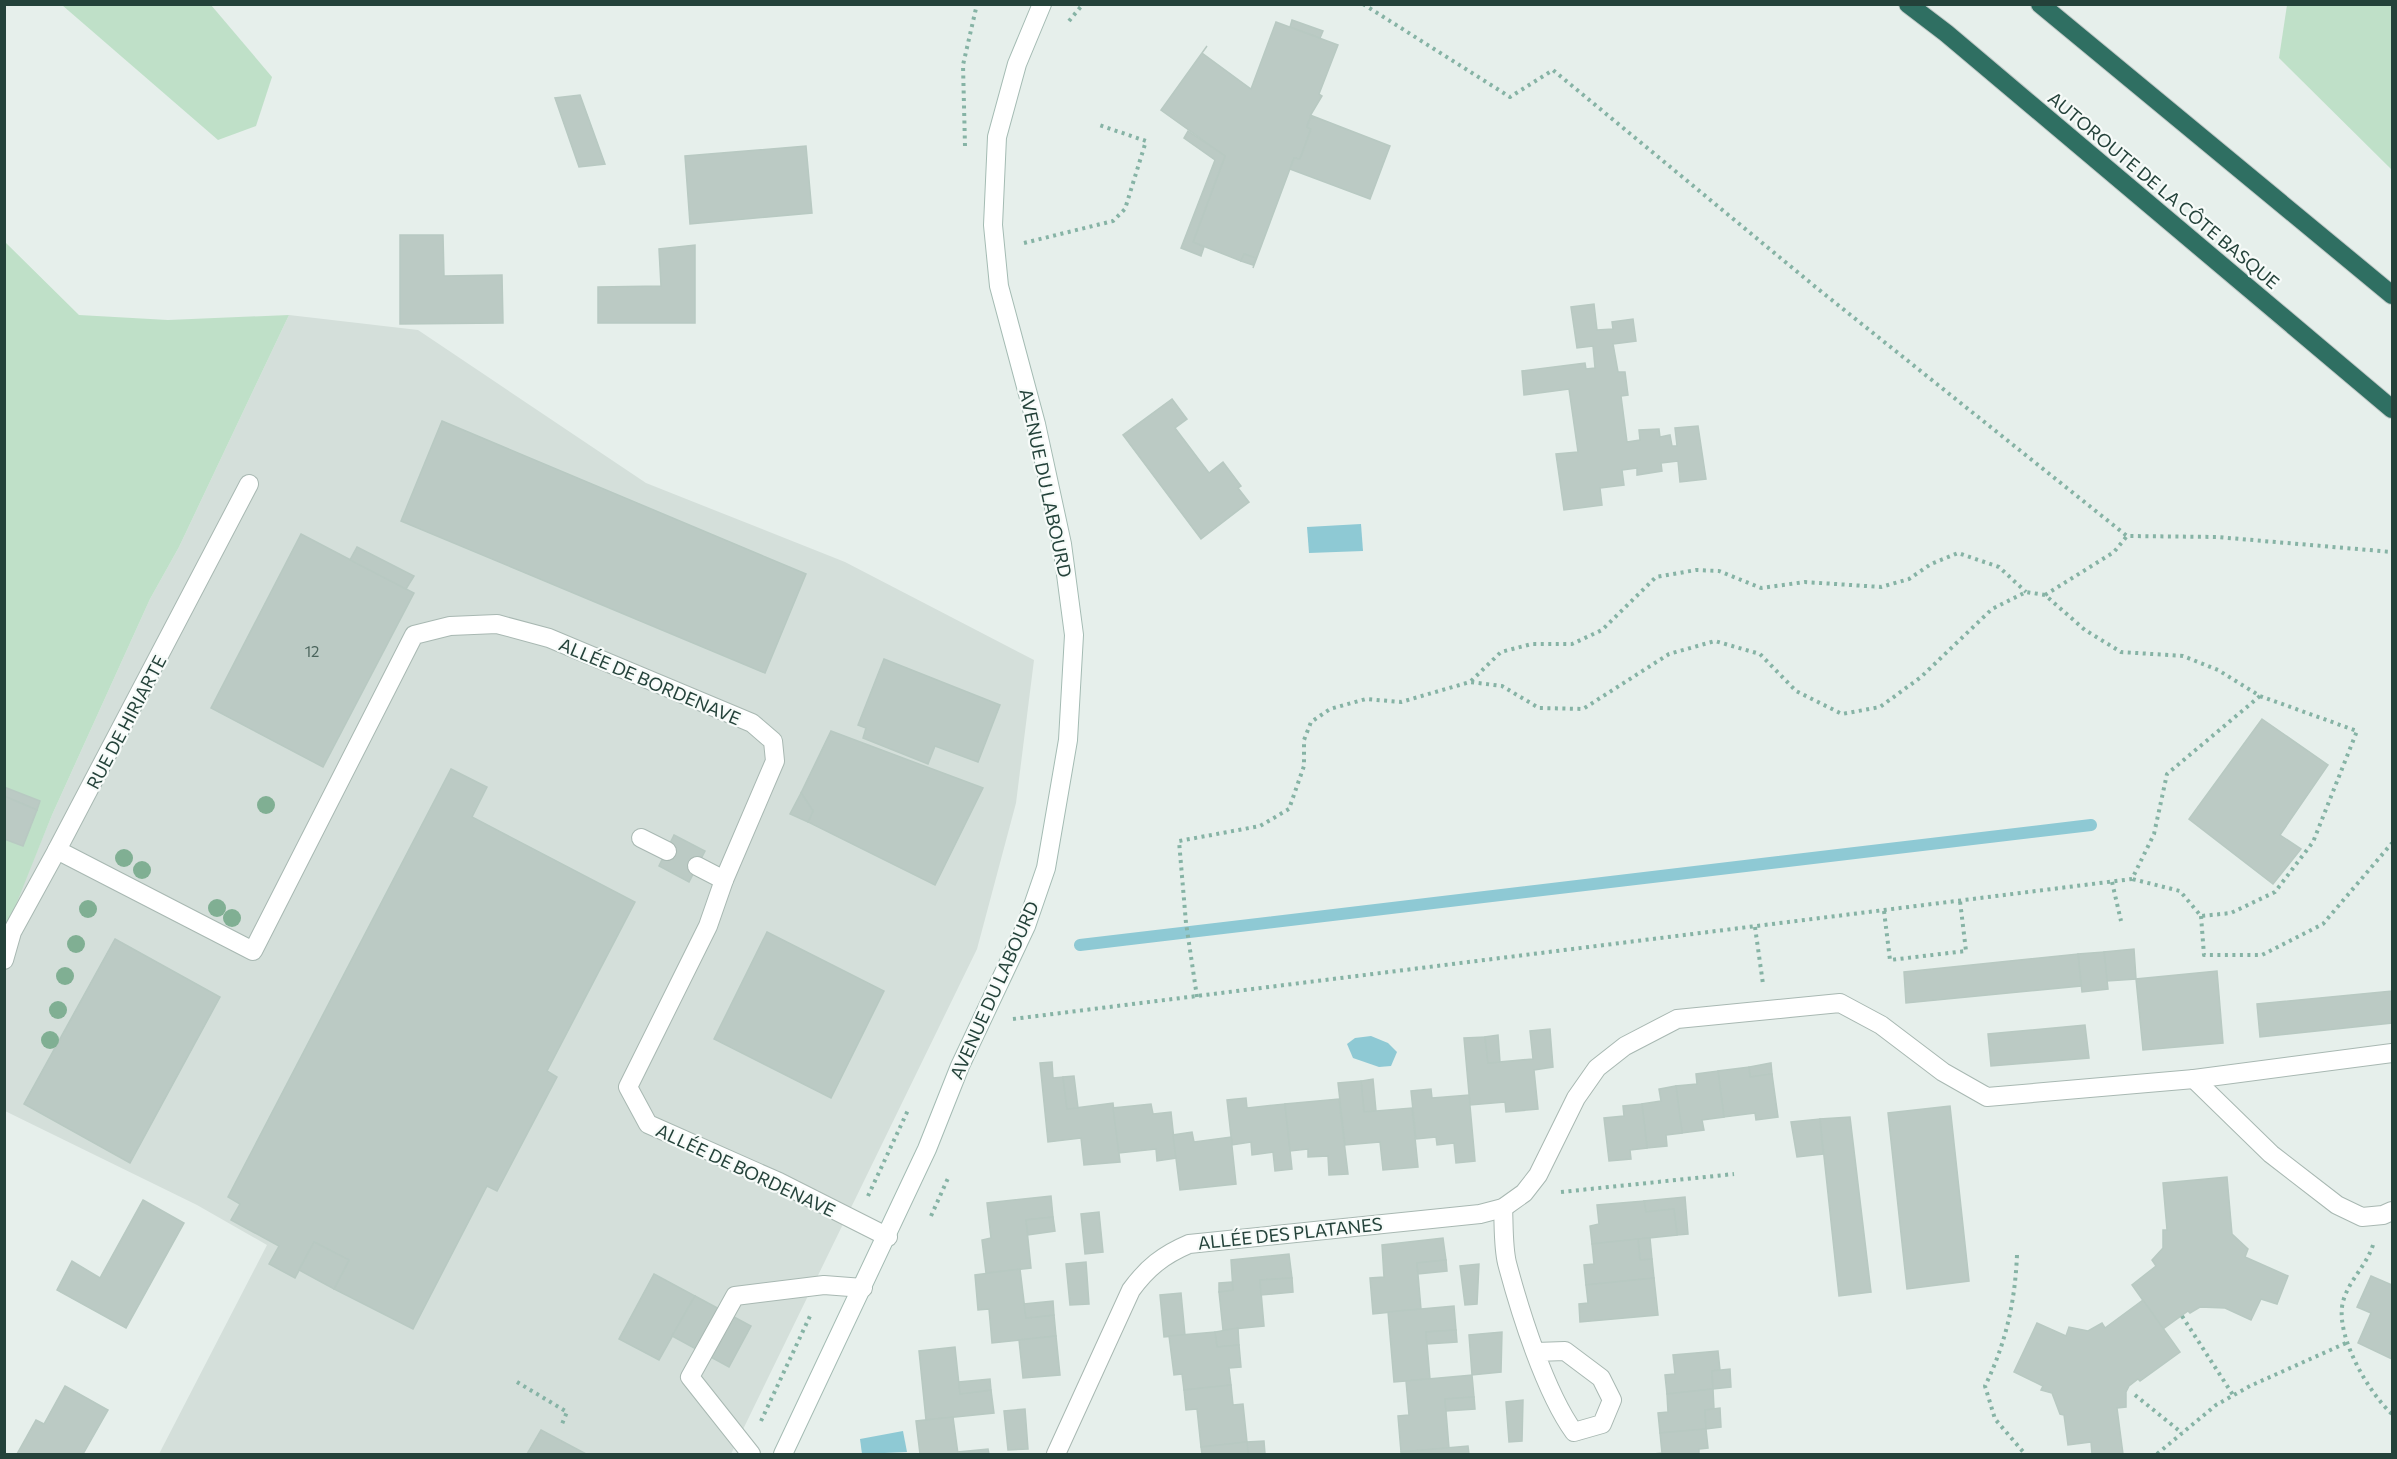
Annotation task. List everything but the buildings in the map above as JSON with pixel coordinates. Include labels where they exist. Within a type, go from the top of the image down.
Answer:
[{"type":"highway","name":"AUTOROUTE DE LA CÔTE BASQUE","points":[[1908,4],[1946,33],[2392,409]]},
{"type":"highway","points":[[2040,4],[2392,295]]},
{"type":"street","name":"AVENUE DU LABOURD","points":[[783,1455],[888,1237],[960,1066],[1026,926],[1046,867],[1068,740],[1074,634],[1062,544],[1036,424],[999,286],[993,225],[997,137],[1017,64],[1042,4]]},
{"type":"street","name":"RUE DE HIRIARTE","points":[[4,960],[12,932],[249,484]]},
{"type":"street","name":"ALLÉE DE BORDENAVE","points":[[57,850],[253,951],[414,635],[450,626],[497,624],[549,638],[752,723],[773,741],[775,761],[724,879],[708,926],[628,1087],[648,1124],[779,1182],[888,1237]]},
{"type":"street","points":[[641,838],[667,851]]},
{"type":"street","points":[[697,866],[724,879]]},
{"type":"street","name":"ALLÉE DES PLATANES","points":[[1056,1455],[1131,1290],[1147,1268],[1169,1252],[1189,1244],[1468,1215],[1503,1208],[1524,1193],[1534,1179],[1576,1098],[1598,1068],[1625,1046],[1677,1019],[1840,1003],[1881,1025],[1943,1072],[1986,1097],[2194,1079],[2392,1053]]},
{"type":"street","points":[[2194,1079],[2271,1154],[2337,1205],[2362,1217],[2388,1213]]},
{"type":"street","points":[[1503,1208],[1507,1262],[1536,1352],[1559,1411],[1574,1432],[1602,1424],[1612,1400],[1601,1378],[1565,1351],[1536,1352]]},
{"type":"street","points":[[749,1453],[690,1377],[735,1296],[824,1285],[863,1288]]},
{"type":"path","points":[[965,148],[963,65],[977,4]]},
{"type":"path","points":[[1066,26],[1083,4]]},
{"type":"path","points":[[1363,4],[1510,97],[1553,70],[1818,289],[2127,536],[2217,537],[2392,552]]},
{"type":"path","points":[[1018,235],[1018,245],[1113,221],[1125,209],[1146,141],[1099,125]]},
{"type":"path","points":[[2045,595],[2114,552],[2127,536]]},
{"type":"path","points":[[1470,681],[1501,652],[1532,644],[1572,644],[1602,630],[1656,577],[1696,570],[1719,571],[1761,588],[1805,582],[1881,587],[1909,579],[1931,564],[1958,553],[1999,567],[2026,591],[2045,595],[2085,630],[2121,652],[2183,656],[2218,670],[2260,696],[2357,731],[2313,842],[2275,892],[2231,913],[2201,916]]},
{"type":"path","points":[[1197,997],[1186,923],[1179,841],[1260,826],[1290,809],[1304,766],[1304,740],[1311,722],[1330,709],[1365,699],[1401,702],[1470,681],[1502,686],[1539,708],[1583,709],[1669,654],[1715,641],[1760,654],[1796,691],[1842,714],[1880,707],[1921,677],[1992,609],[2026,591]]},
{"type":"path","points":[[2132,879],[2154,834],[2167,774],[2260,696]]},
{"type":"path","points":[[1011,1010],[1006,1020],[2132,879],[2180,891],[2201,916],[2204,955],[2262,955],[2323,924],[2392,843]]},
{"type":"path","points":[[2112,882],[2121,921]]},
{"type":"path","points":[[1884,911],[1890,960],[1966,951],[1960,901]]},
{"type":"path","points":[[1755,927],[1767,1011]]},
{"type":"path","points":[[856,1222],[910,1106]]},
{"type":"path","points":[[929,1220],[951,1171]]},
{"type":"path","points":[[1534,1179],[1557,1193],[1734,1174]]},
{"type":"path","points":[[2388,1213],[2372,1251],[2353,1279],[2342,1307],[2346,1343],[2378,1401],[2392,1414]]},
{"type":"path","points":[[2017,1255],[2015,1297],[2001,1353],[1985,1386],[1995,1419],[2025,1455]]},
{"type":"path","points":[[749,1453],[824,1285]]},
{"type":"path","points":[[2182,1316],[2233,1395]]},
{"type":"path","points":[[2157,1455],[2216,1405],[2346,1343]]},
{"type":"path","points":[[517,1382],[567,1412],[562,1424]]},
{"type":"path","points":[[2135,1395],[2182,1433]]},
{"type":"shaded area","points":[[289,315],[418,330],[646,483],[845,562],[1034,660],[1016,803],[977,949],[731,1454],[159,1454],[267,1245],[197,1205],[5,1111],[4,932],[52,815],[150,599],[179,547]]},
{"type":"green space","points":[[62,5],[211,5],[272,77],[256,126],[218,140]]},
{"type":"green space","points":[[2287,5],[2392,5],[2392,170],[2279,58]]},
{"type":"green space","points":[[5,242],[79,315],[168,320],[289,315],[179,547],[150,599],[52,815],[5,932]]},
{"type":"water","points":[[1361,524],[1363,551],[1309,553],[1307,527]]},
{"type":"water","points":[[1371,1036],[1388,1043],[1397,1052],[1391,1066],[1379,1067],[1353,1058],[1347,1044],[1355,1038]]},
{"type":"water","points":[[903,1431],[907,1452],[862,1454],[860,1439]]},
{"type":"waterway","points":[[1080,945],[2091,825]]}]
